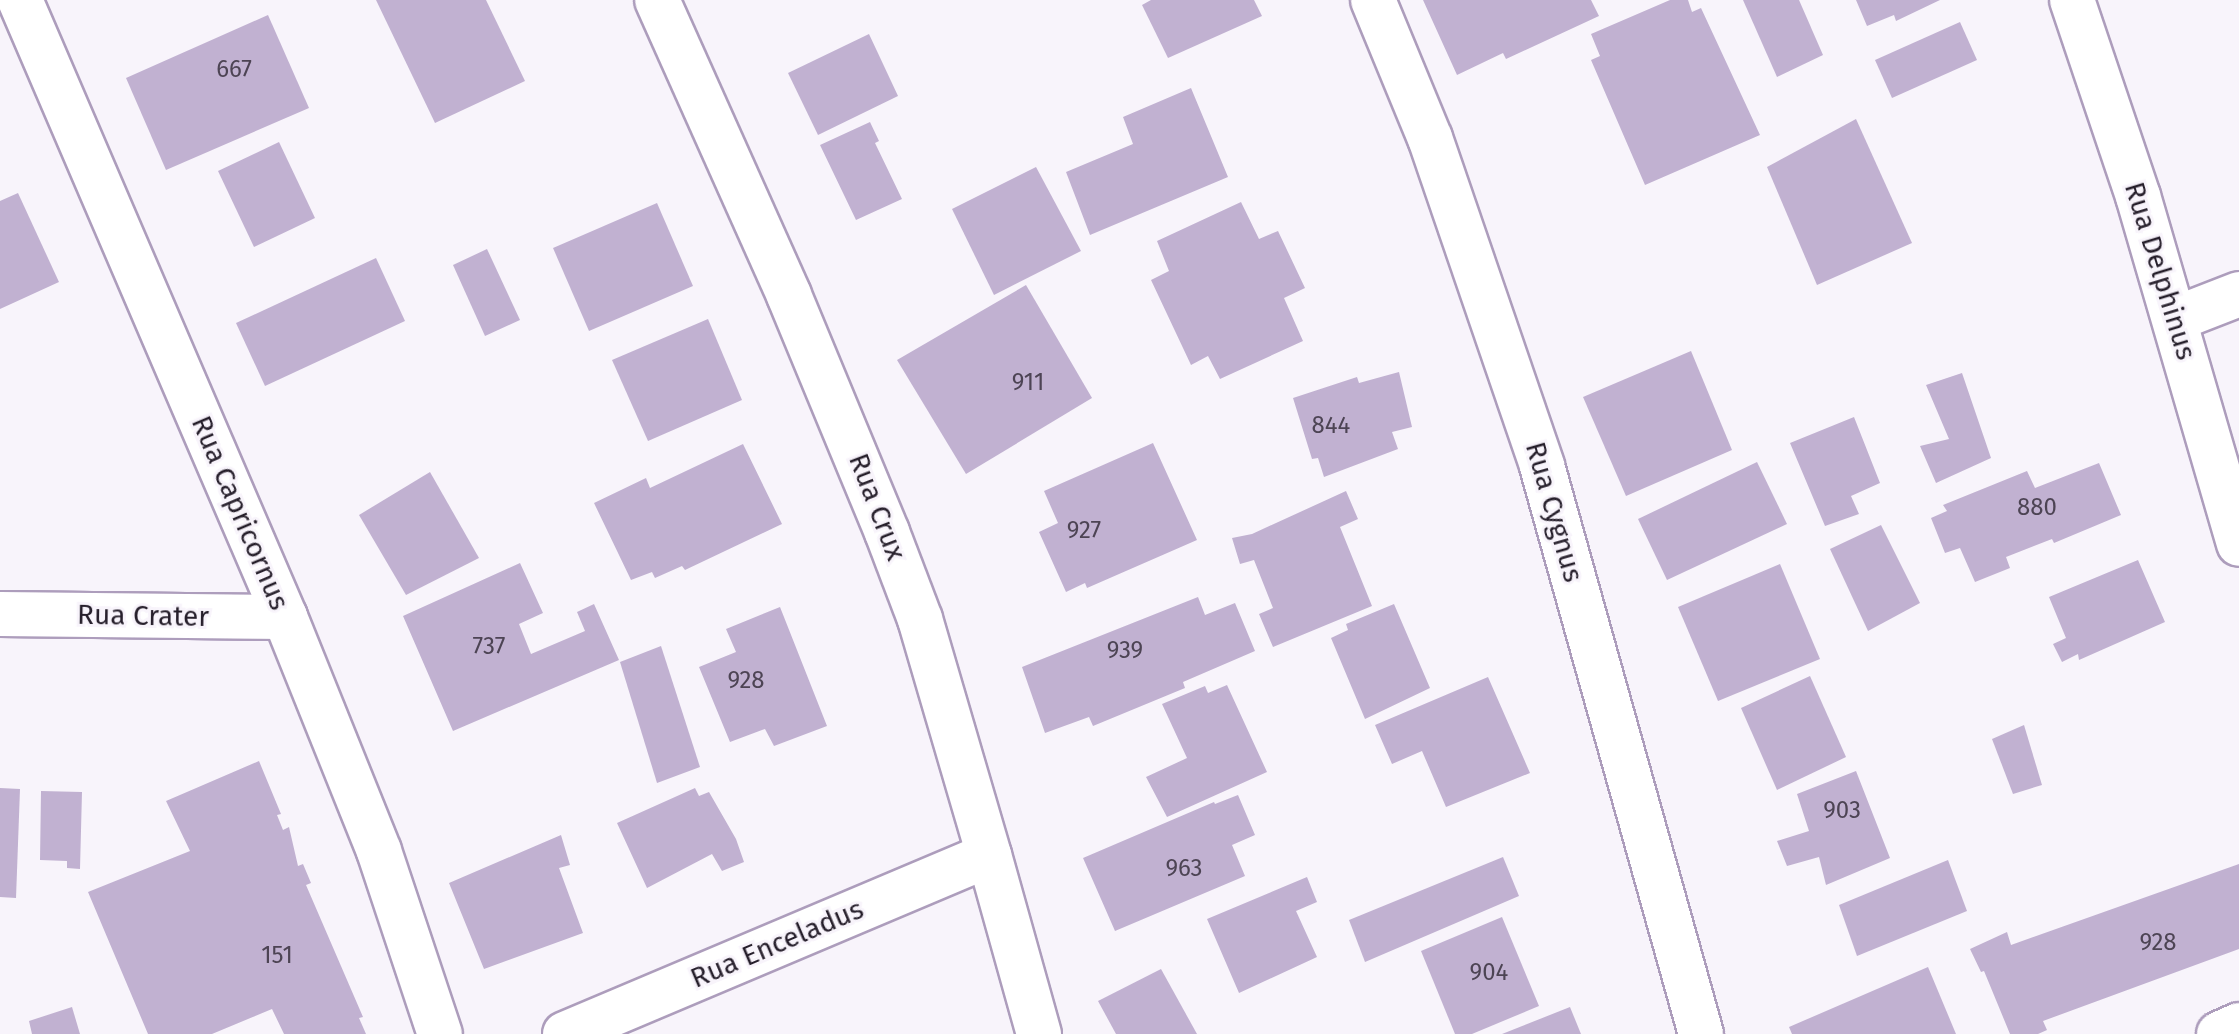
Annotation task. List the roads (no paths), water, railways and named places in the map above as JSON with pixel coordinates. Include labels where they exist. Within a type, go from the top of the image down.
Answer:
[{"type":"street","name":"Rua Crux","points":[[657,0],[789,295],[920,619],[1039,1034]]},
{"type":"street","name":"Rua Cygnus","points":[[1373,0],[1461,222],[1542,466],[1701,1034]]},
{"type":"street","name":"Rua Delphinus","points":[[2072,0],[2175,319],[2239,544]]},
{"type":"street","name":"Rua Capricornus","points":[[17,15],[285,617],[379,851],[440,1034]]},
{"type":"street","points":[[2175,319],[2239,294]]},
{"type":"street","name":"Rua Crater","points":[[0,614],[285,617]]},
{"type":"street","name":"Rua Enceladus","points":[[565,1034],[989,855]]},
{"type":"street","points":[[2219,1034],[2239,1025]]}]
